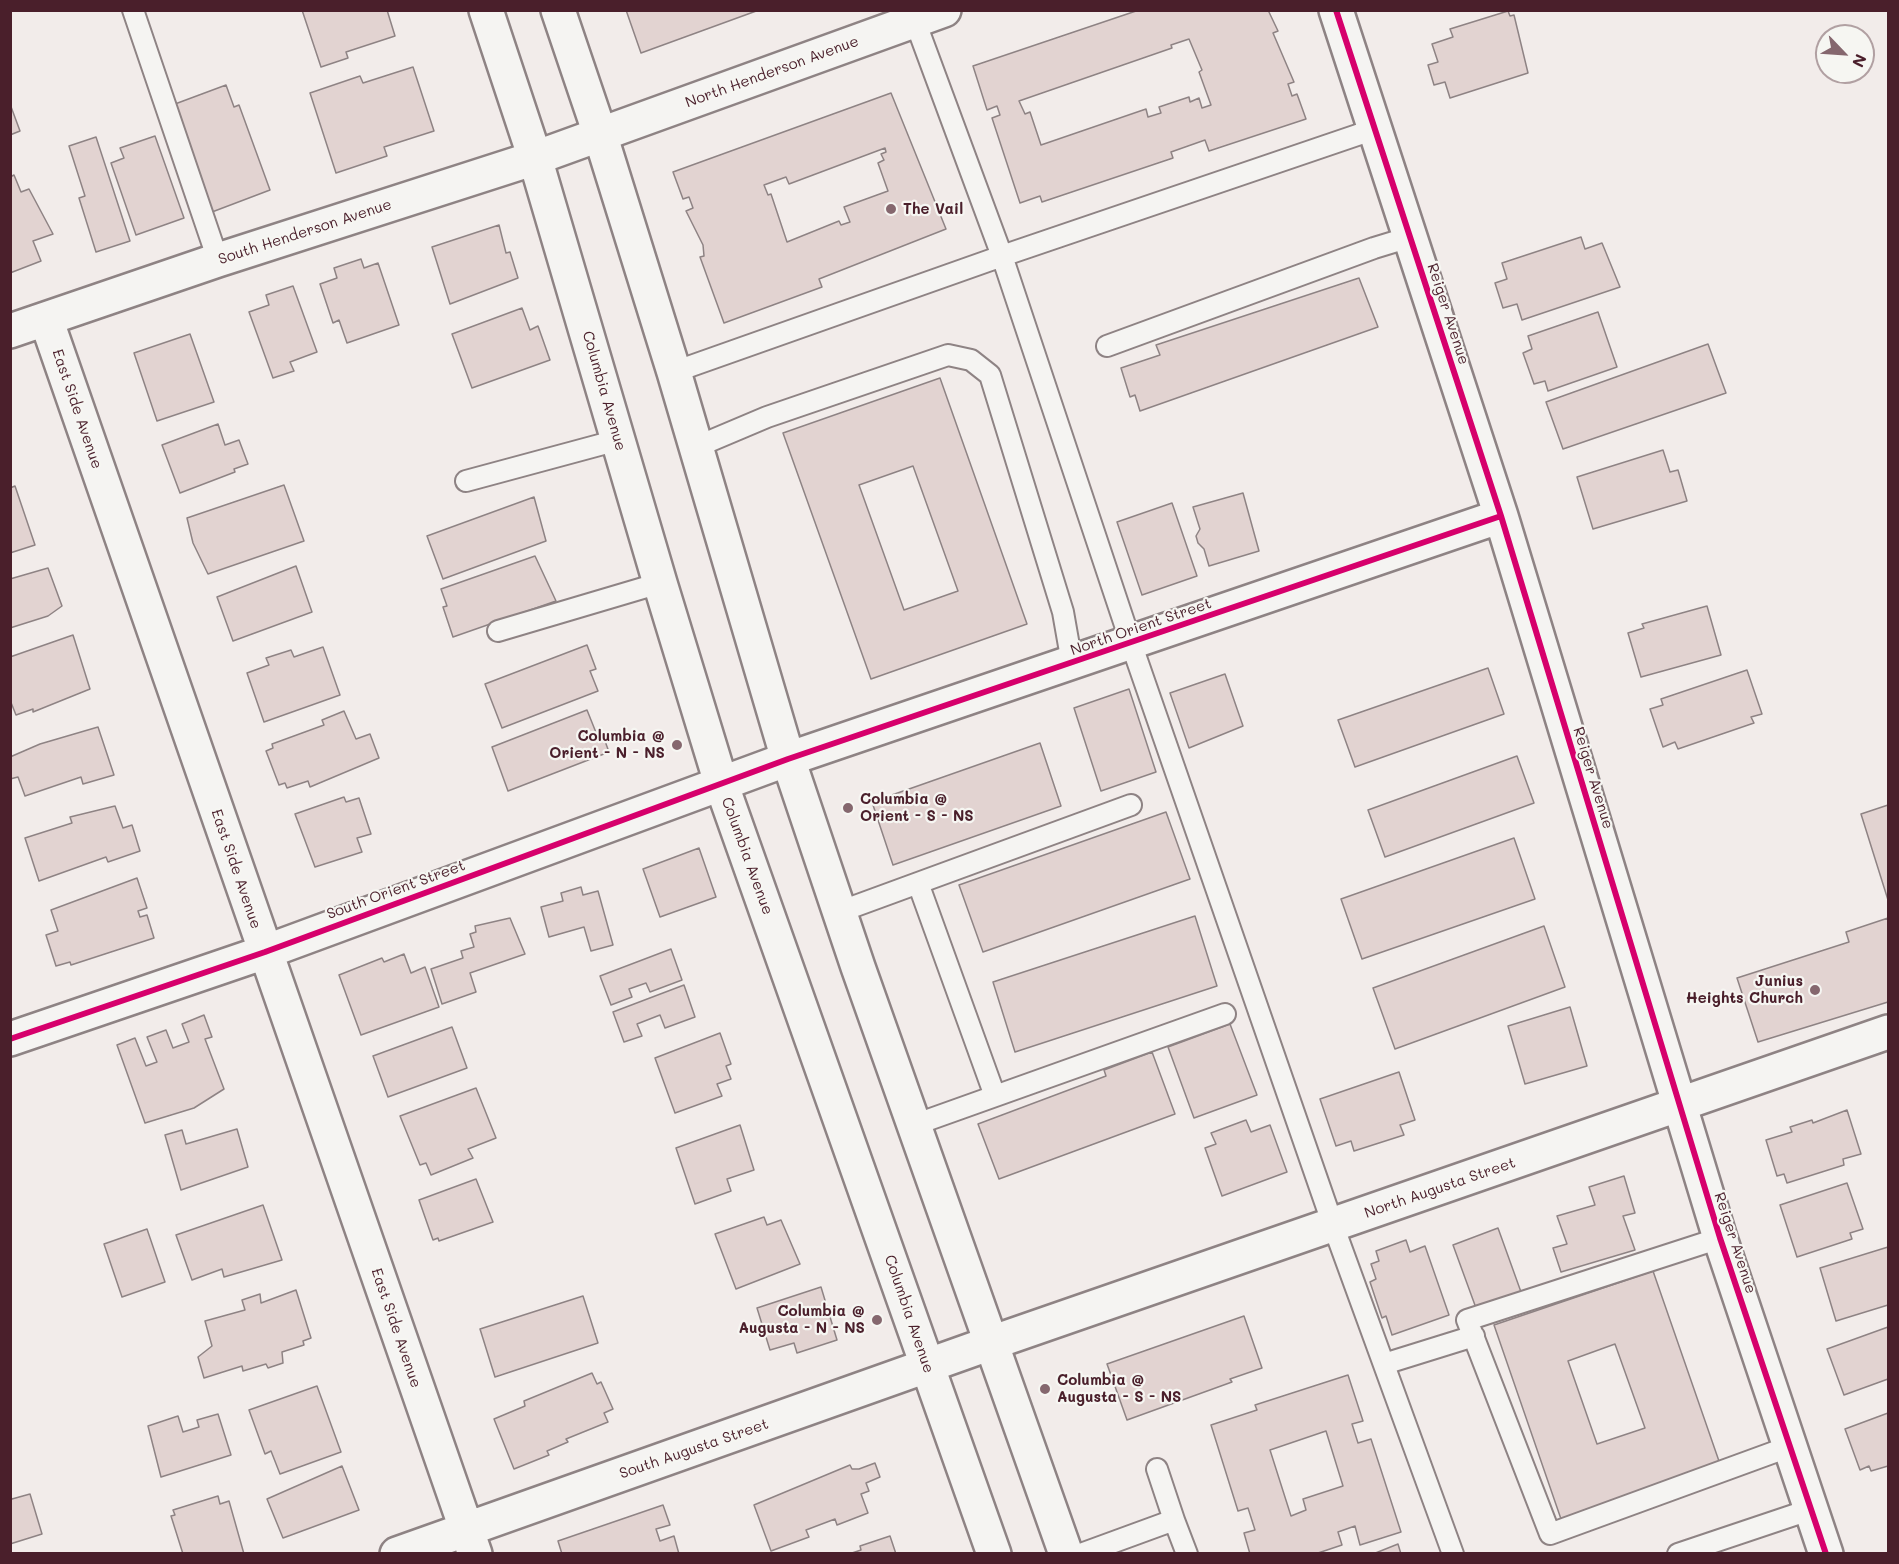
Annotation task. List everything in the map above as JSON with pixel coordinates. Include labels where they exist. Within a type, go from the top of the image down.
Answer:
[{"type":"street","name":"Columbia Avenue","points":[[486,10],[535,158],[721,783],[994,1554]]},
{"type":"street","points":[[558,10],[600,134],[674,372],[788,759],[839,912],[1066,1554]]},
{"type":"street","name":"Reiger Avenue","points":[[1336,10],[1501,516],[1720,1238],[1826,1554]]},
{"type":"street","name":"North Henderson Avenue","points":[[600,134],[929,16]]},
{"type":"street","name":"South Henderson Avenue","points":[[10,332],[218,260],[535,158],[600,134]]},
{"type":"street","name":"East Side Avenue","points":[[46,320],[471,1541]]},
{"type":"street","name":"North Orient Street","points":[[788,759],[1501,516]]},
{"type":"street","name":"South Orient Street","points":[[10,1040],[265,952],[788,759]]},
{"type":"street","name":"North Augusta Street","points":[[991,1343],[1888,1032]]},
{"type":"street","name":"South Augusta Street","points":[[397,1554],[471,1541],[991,1343]]},
{"type":"lane","points":[[134,10],[218,260]]},
{"type":"lane","points":[[929,16],[1002,256],[1131,643],[1333,1225],[1453,1554]]},
{"type":"lane","points":[[674,372],[1002,256],[1375,129]]},
{"type":"lane","points":[[1107,346],[1374,248],[1410,237]]},
{"type":"lane","points":[[696,447],[767,417],[948,355],[971,360],[990,375],[1063,612],[1072,663]]},
{"type":"lane","points":[[466,481],[618,440]]},
{"type":"lane","points":[[498,631],[660,583]]},
{"type":"lane","points":[[839,912],[1131,805]]},
{"type":"lane","points":[[918,883],[995,1096]]},
{"type":"lane","points":[[914,1125],[1225,1014]]},
{"type":"lane","points":[[1720,1238],[1467,1320],[1550,1534],[1791,1446]]},
{"type":"lane","points":[[1384,1364],[1474,1336]]},
{"type":"lane","points":[[1157,1468],[1187,1554]]},
{"type":"lane","points":[[1678,1554],[1812,1509]]},
{"type":"lane","points":[[1081,1554],[1174,1520]]},
{"type":"building","points":[[302,10],[387,10],[395,36],[346,52],[348,58],[321,67]]},
{"type":"building","points":[[626,10],[759,10],[641,53]]},
{"type":"building","points":[[1139,10],[1268,10],[1278,31],[1273,33],[1294,82],[1288,84],[1292,96],[1297,94],[1306,119],[1209,151],[1205,140],[1171,152],[1173,158],[1042,202],[1040,196],[1020,203],[992,118],[1000,115],[997,106],[987,110],[973,66]],"holes":[[[1189,39],[1202,70],[1199,72],[1211,105],[1202,108],[1199,98],[1190,102],[1189,97],[1159,107],[1161,113],[1148,117],[1146,109],[1041,145],[1030,112],[1025,114],[1019,101],[1172,48],[1171,45]]]},
{"type":"building","points":[[1508,11],[1510,16],[1514,15],[1528,73],[1450,98],[1445,82],[1434,85],[1428,65],[1438,62],[1432,44],[1453,37],[1450,29]]},
{"type":"building","points":[[413,67],[434,131],[384,147],[387,156],[336,173],[310,93],[360,76],[363,83]]},
{"type":"building","points":[[226,85],[234,107],[239,105],[270,190],[212,212],[175,104]]},
{"type":"building","name":"The Vail","points":[[891,93],[946,229],[819,279],[822,287],[724,323],[700,257],[704,256],[703,245],[686,211],[693,208],[689,197],[683,199],[673,172]],"holes":[[[885,148],[886,152],[881,154],[884,160],[878,163],[888,191],[844,207],[850,222],[841,225],[839,221],[787,242],[771,194],[768,195],[764,185],[786,177],[789,184]]]},
{"type":"building","points":[[10,104],[20,131],[10,135]]},
{"type":"building","points":[[155,136],[184,218],[136,235],[111,163],[124,158],[120,148]]},
{"type":"building","points":[[96,137],[130,241],[96,252],[79,198],[85,196],[69,146]]},
{"type":"building","points":[[14,175],[21,192],[29,189],[53,234],[33,241],[41,261],[10,273],[10,177]]},
{"type":"building","points":[[499,225],[506,253],[510,252],[518,278],[450,304],[432,247]]},
{"type":"building","points":[[1581,237],[1585,249],[1602,243],[1620,287],[1522,320],[1517,304],[1503,308],[1495,283],[1507,279],[1502,263]]},
{"type":"building","points":[[361,259],[364,268],[378,263],[399,325],[347,343],[339,320],[333,323],[320,284],[337,278],[334,268]]},
{"type":"building","points":[[1359,278],[1378,327],[1140,411],[1135,395],[1130,397],[1121,368],[1160,355],[1156,345]]},
{"type":"building","points":[[293,286],[317,352],[290,362],[294,371],[273,378],[249,312],[269,305],[266,295]]},
{"type":"building","points":[[522,308],[530,330],[538,326],[550,360],[472,388],[452,334]]},
{"type":"building","points":[[1598,312],[1617,367],[1548,391],[1545,381],[1534,384],[1523,353],[1532,349],[1528,336]]},
{"type":"building","points":[[190,334],[214,402],[157,421],[134,353]]},
{"type":"building","points":[[1708,344],[1726,393],[1563,449],[1546,402]]},
{"type":"building","points":[[940,378],[1027,624],[871,679],[783,433]],"holes":[[[913,466],[958,591],[904,610],[859,485]]]},
{"type":"building","points":[[218,424],[225,445],[239,440],[248,464],[234,469],[235,472],[180,493],[162,445]]},
{"type":"building","points":[[1663,450],[1670,472],[1678,470],[1687,501],[1593,529],[1577,477]]},
{"type":"building","points":[[284,485],[304,541],[208,574],[193,543],[187,518]]},
{"type":"building","points":[[15,486],[35,545],[10,553],[10,488]]},
{"type":"building","points":[[1243,493],[1259,551],[1209,566],[1204,549],[1198,543],[1196,536],[1200,529],[1193,507]]},
{"type":"building","points":[[534,497],[546,541],[443,579],[427,536]]},
{"type":"building","points":[[1172,503],[1197,576],[1142,595],[1117,522]]},
{"type":"building","points":[[535,556],[556,601],[453,637],[443,607],[447,606],[441,589]]},
{"type":"building","points":[[296,566],[312,612],[233,641],[217,597]]},
{"type":"building","points":[[48,568],[62,606],[48,616],[10,628],[10,579]]},
{"type":"building","points":[[1707,606],[1721,655],[1641,677],[1628,633],[1644,628],[1642,624]]},
{"type":"building","points":[[73,635],[90,689],[33,712],[33,709],[16,715],[10,700],[10,657]]},
{"type":"building","points":[[587,645],[596,669],[590,671],[598,691],[502,728],[485,684]]},
{"type":"building","points":[[323,647],[340,695],[264,722],[247,673],[269,665],[266,658],[291,650],[294,657]]},
{"type":"building","points":[[1488,668],[1504,714],[1355,767],[1338,720]]},
{"type":"building","points":[[1747,670],[1762,714],[1751,717],[1754,723],[1678,749],[1675,742],[1663,747],[1650,709],[1663,705],[1661,699]]},
{"type":"building","points":[[1225,674],[1243,726],[1189,748],[1170,693]]},
{"type":"building","points":[[1129,689],[1156,772],[1101,791],[1074,708]]},
{"type":"building","points":[[587,710],[597,735],[602,733],[609,752],[508,791],[492,747]]},
{"type":"building","points":[[344,711],[356,739],[370,734],[379,758],[310,787],[308,781],[287,788],[285,783],[279,785],[266,751],[273,748],[272,744],[324,725],[322,720]]},
{"type":"building","points":[[98,727],[114,775],[83,784],[81,777],[25,796],[18,777],[10,779],[10,757],[40,744]]},
{"type":"building","points":[[1040,743],[1061,806],[893,865],[872,802]]},
{"type":"building","points":[[1517,756],[1534,803],[1385,857],[1368,810]]},
{"type":"building","points":[[344,797],[346,802],[359,798],[371,834],[357,838],[362,852],[315,867],[295,814]]},
{"type":"building","points":[[1888,805],[1888,900],[1861,814]]},
{"type":"building","points":[[115,806],[123,828],[132,825],[140,851],[108,862],[106,857],[39,881],[25,838],[72,823],[70,817]]},
{"type":"building","points":[[1166,812],[1190,879],[983,952],[959,885]]},
{"type":"building","points":[[1514,838],[1535,899],[1362,959],[1341,899]]},
{"type":"building","points":[[699,848],[716,897],[660,917],[643,869]]},
{"type":"building","points":[[137,878],[147,908],[138,911],[140,917],[147,915],[154,938],[71,965],[70,962],[56,966],[46,935],[58,931],[51,910]]},
{"type":"building","points":[[581,887],[583,895],[598,891],[613,945],[591,951],[584,927],[549,937],[541,907],[563,901],[561,893]]},
{"type":"building","points":[[1195,916],[1217,986],[1015,1052],[993,982]]},
{"type":"building","points":[[510,918],[525,954],[470,973],[476,992],[442,1004],[431,969],[463,958],[461,951],[474,947],[470,934],[476,932],[475,926]]},
{"type":"building","name":"Junius Heights Church","points":[[1888,918],[1888,1002],[1758,1042],[1737,978],[1849,942],[1846,932]]},
{"type":"building","points":[[1544,926],[1565,987],[1395,1049],[1373,988]]},
{"type":"building","points":[[671,949],[682,980],[650,992],[646,983],[629,989],[632,997],[611,1005],[600,976]]},
{"type":"building","points":[[404,954],[411,973],[425,967],[439,1007],[361,1035],[339,975],[382,958],[384,962]]},
{"type":"building","points":[[684,985],[695,1017],[665,1028],[660,1015],[637,1024],[642,1036],[624,1042],[613,1012]]},
{"type":"building","points":[[1570,1007],[1587,1066],[1525,1084],[1508,1026]]},
{"type":"building","points":[[204,1015],[212,1037],[205,1039],[224,1089],[194,1108],[145,1123],[117,1045],[135,1038],[146,1066],[157,1062],[147,1037],[166,1030],[173,1048],[189,1042],[182,1024]]},
{"type":"building","points":[[1230,1024],[1257,1095],[1194,1118],[1168,1047]]},
{"type":"building","points":[[452,1027],[467,1068],[388,1097],[373,1056]]},
{"type":"building","points":[[720,1033],[731,1064],[726,1066],[731,1079],[717,1084],[722,1096],[675,1113],[655,1058]]},
{"type":"building","points":[[1152,1052],[1175,1114],[999,1179],[978,1124],[1106,1076],[1104,1070]]},
{"type":"building","points":[[1399,1072],[1415,1120],[1400,1125],[1404,1135],[1354,1151],[1351,1141],[1336,1146],[1320,1099]]},
{"type":"building","points":[[476,1088],[496,1138],[468,1149],[473,1158],[431,1175],[426,1163],[420,1165],[400,1116]]},
{"type":"building","points":[[1847,1110],[1861,1154],[1843,1159],[1844,1165],[1787,1183],[1784,1174],[1777,1176],[1766,1140],[1792,1132],[1790,1127],[1812,1120],[1813,1123]]},
{"type":"building","points":[[1246,1120],[1251,1132],[1270,1125],[1287,1172],[1222,1196],[1205,1148],[1216,1144],[1211,1133]]},
{"type":"building","points":[[740,1125],[754,1170],[727,1179],[731,1191],[695,1204],[676,1148]]},
{"type":"building","points":[[237,1129],[248,1167],[181,1190],[165,1135],[182,1130],[186,1144]]},
{"type":"building","points":[[1624,1176],[1635,1213],[1623,1216],[1635,1250],[1561,1272],[1553,1248],[1567,1244],[1557,1216],[1595,1205],[1589,1187]]},
{"type":"building","points":[[476,1179],[493,1222],[439,1241],[438,1238],[433,1240],[419,1200]]},
{"type":"building","points":[[1847,1183],[1863,1229],[1850,1233],[1852,1239],[1797,1257],[1780,1205]]},
{"type":"building","points":[[263,1205],[282,1260],[224,1277],[222,1269],[192,1280],[176,1235]]},
{"type":"building","points":[[764,1217],[767,1225],[781,1220],[800,1264],[736,1289],[715,1234]]},
{"type":"building","points":[[1498,1228],[1521,1292],[1476,1308],[1453,1245]]},
{"type":"building","points":[[147,1229],[165,1282],[122,1297],[104,1244]]},
{"type":"building","points":[[1406,1240],[1410,1252],[1425,1246],[1449,1315],[1392,1335],[1386,1316],[1382,1318],[1370,1282],[1376,1279],[1371,1264],[1379,1261],[1376,1251]]},
{"type":"building","points":[[1888,1247],[1888,1305],[1836,1321],[1820,1268]]},
{"type":"building","points":[[1653,1271],[1720,1464],[1561,1519],[1494,1325]],"holes":[[[1615,1344],[1645,1428],[1597,1444],[1568,1361]]]},
{"type":"building","points":[[821,1287],[837,1340],[797,1353],[794,1343],[770,1350],[757,1308]]},
{"type":"building","points":[[296,1290],[311,1338],[303,1341],[304,1345],[282,1352],[283,1363],[268,1368],[266,1364],[243,1371],[242,1366],[204,1378],[198,1357],[212,1346],[205,1321],[245,1310],[242,1300],[260,1294],[261,1303]]},
{"type":"building","points":[[583,1296],[598,1343],[495,1377],[480,1329]]},
{"type":"building","points":[[1244,1316],[1262,1368],[1230,1379],[1232,1382],[1127,1420],[1107,1364]]},
{"type":"building","points":[[1888,1327],[1888,1379],[1844,1395],[1827,1349]]},
{"type":"building","points":[[592,1373],[597,1384],[601,1382],[613,1409],[604,1413],[608,1422],[566,1439],[568,1442],[547,1451],[549,1455],[514,1469],[494,1419],[525,1406],[524,1401]]},
{"type":"building","points":[[1348,1375],[1363,1421],[1352,1424],[1358,1443],[1371,1439],[1401,1532],[1360,1545],[1355,1526],[1338,1532],[1342,1545],[1315,1554],[1250,1554],[1244,1533],[1255,1530],[1248,1508],[1238,1511],[1211,1425],[1257,1410],[1255,1405]],"holes":[[[1326,1431],[1343,1486],[1303,1499],[1306,1510],[1291,1516],[1270,1450]]]},
{"type":"building","points":[[317,1386],[341,1452],[280,1474],[271,1451],[265,1454],[249,1410]]},
{"type":"building","points":[[1888,1413],[1888,1466],[1871,1471],[1869,1466],[1860,1470],[1845,1429]]},
{"type":"building","points":[[218,1414],[231,1455],[161,1477],[148,1426],[178,1416],[183,1432],[199,1427],[197,1420]]},
{"type":"building","points":[[875,1463],[880,1477],[866,1483],[869,1491],[861,1494],[868,1513],[837,1525],[835,1519],[806,1530],[809,1537],[771,1551],[754,1505],[850,1465],[852,1469],[859,1469]]},
{"type":"building","points":[[342,1466],[359,1510],[283,1538],[267,1499]]},
{"type":"building","points":[[30,1494],[42,1534],[10,1544],[10,1496],[12,1499]]},
{"type":"building","points":[[218,1496],[220,1504],[229,1501],[244,1554],[183,1554],[171,1516],[175,1515],[173,1510]]},
{"type":"building","points":[[663,1505],[670,1525],[656,1529],[660,1541],[674,1536],[679,1554],[562,1554],[558,1541]]},
{"type":"building","points":[[890,1536],[896,1554],[849,1554],[861,1550],[860,1546]]},
{"type":"building","points":[[1398,1544],[1401,1554],[1373,1554]]},
{"type":"cycle path","points":[[1336,10],[1501,516],[1720,1238],[1826,1554]]},
{"type":"cycle path","points":[[10,1039],[265,952],[788,759],[1501,516]]},
{"type":"place","name":"The Vail","points":[[891,209]]},
{"type":"place","name":"Columbia @ Orient - N - NS","points":[[677,745]]},
{"type":"place","name":"Columbia @ Orient - S - NS","points":[[848,808]]},
{"type":"place","name":"Junius Heights Church","points":[[1815,990]]},
{"type":"place","name":"Columbia @ Augusta - N - NS","points":[[877,1320]]},
{"type":"place","name":"Columbia @ Augusta - S - NS","points":[[1045,1389]]}]
